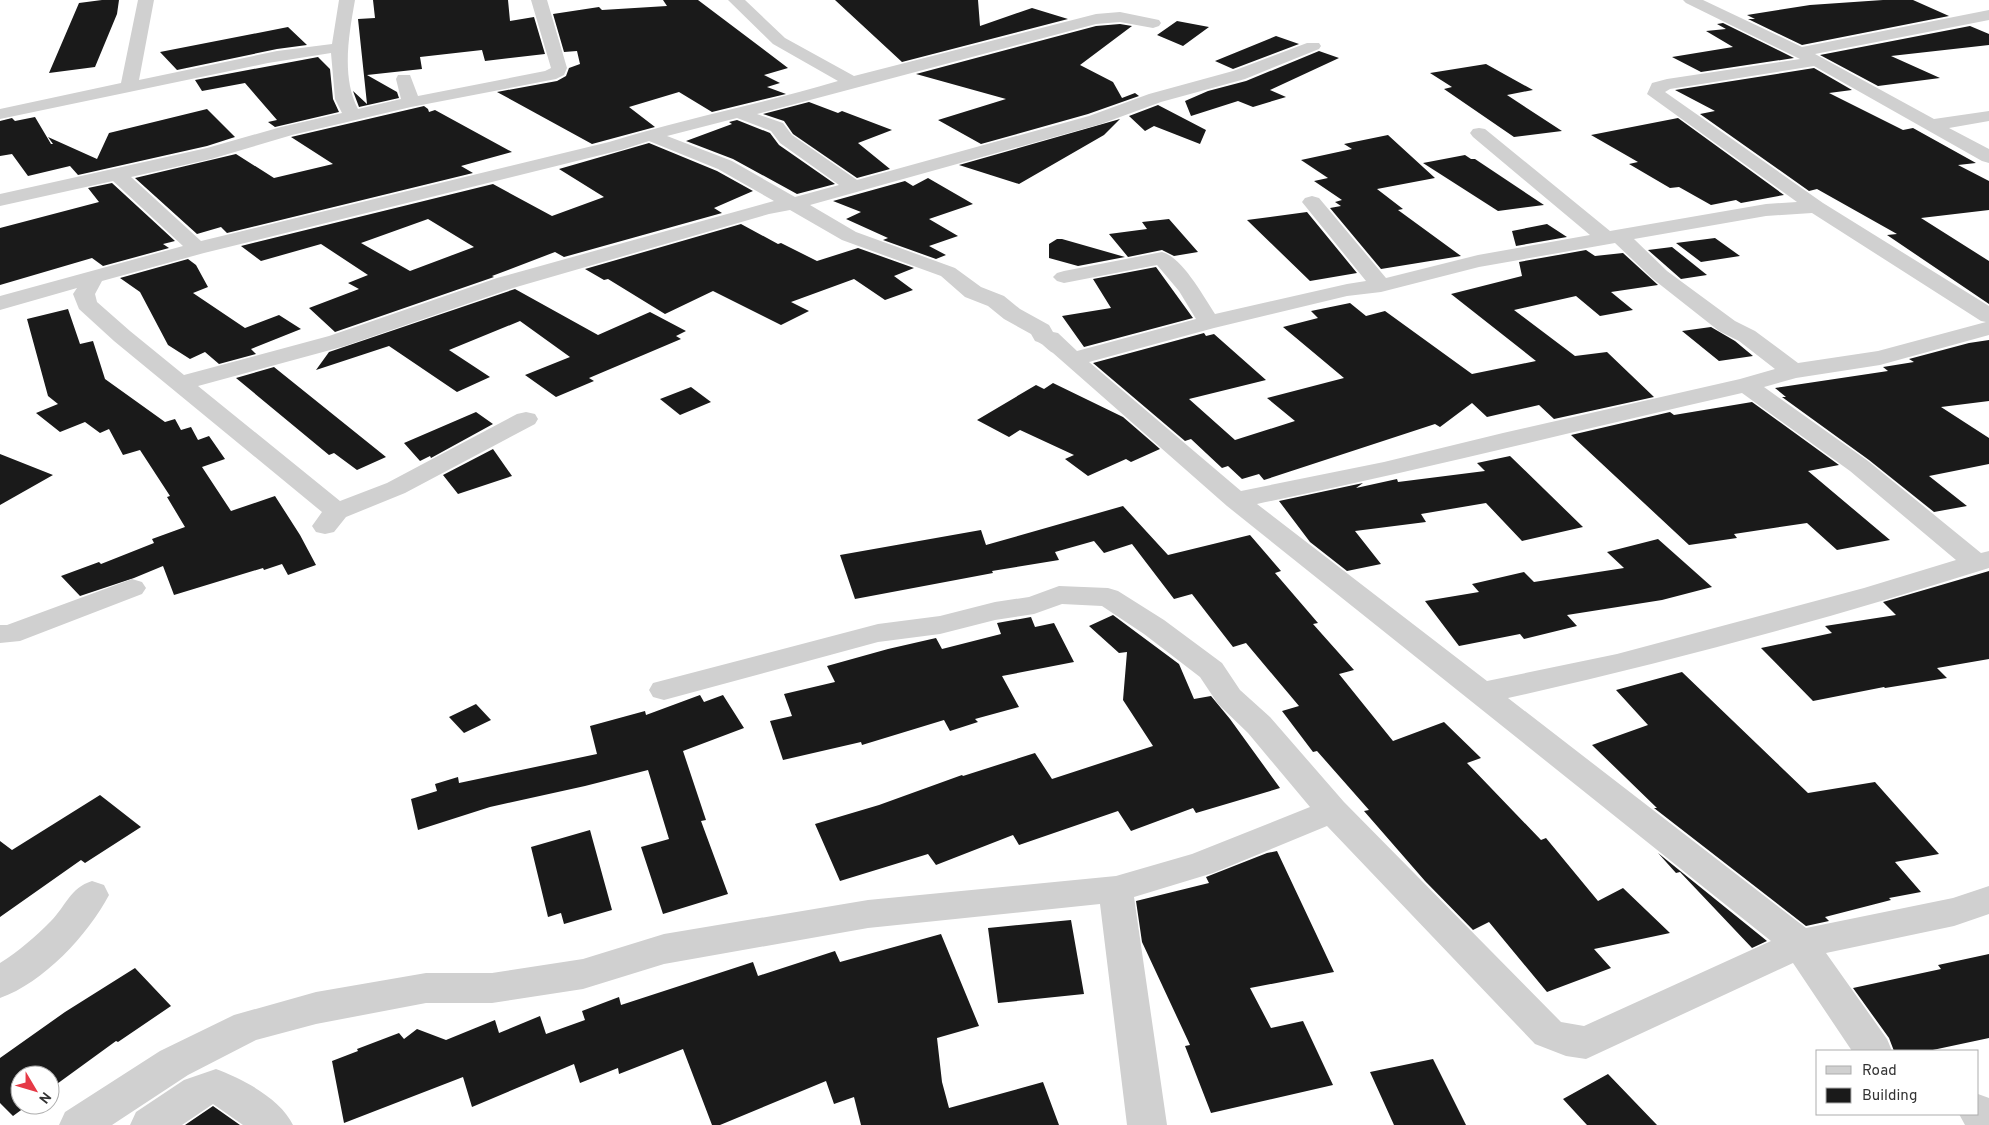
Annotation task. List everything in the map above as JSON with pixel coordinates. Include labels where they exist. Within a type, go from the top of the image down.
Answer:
[{"type":"street","points":[[129,85],[140,20],[146,0]]},
{"type":"street","points":[[347,0],[339,47],[344,99],[353,117]]},
{"type":"street","points":[[0,200],[117,174],[411,102],[550,75],[558,72],[559,68],[539,0]]},
{"type":"street","points":[[736,0],[779,41],[852,82]]},
{"type":"street","points":[[1691,0],[1808,57],[1989,157]]},
{"type":"street","points":[[1989,15],[1808,57],[1667,84],[1658,87],[1656,90],[1656,94],[1766,172],[1989,316]]},
{"type":"street","points":[[0,303],[197,248],[615,146],[737,112],[789,101],[852,82],[1096,19],[1120,17],[1153,24]]},
{"type":"street","points":[[181,383],[337,341],[557,267],[767,208],[793,204],[1095,120],[1155,98],[1239,75],[1312,46]]},
{"type":"street","points":[[0,114],[129,85],[271,57],[312,53],[339,47]]},
{"type":"street","points":[[404,79],[411,102]]},
{"type":"street","points":[[737,112],[777,128],[786,139],[853,186]]},
{"type":"street","points":[[1933,126],[1989,116]]},
{"type":"street","points":[[1479,133],[1727,326],[1747,336],[1793,371]]},
{"type":"street","points":[[650,135],[726,165],[790,200],[793,204],[849,236],[948,272],[973,292],[996,301],[1012,314],[1041,330],[1043,336],[1050,338],[1054,344],[1062,348],[1064,352],[1236,500],[1800,944],[1872,1050]]},
{"type":"street","points":[[117,174],[197,248]]},
{"type":"street","points":[[1312,202],[1381,286]]},
{"type":"street","points":[[1073,359],[1209,322],[1273,309],[1347,290],[1381,286],[1478,261],[1811,202]]},
{"type":"street","points":[[1064,277],[1162,258],[1188,288],[1209,322]]},
{"type":"street","points":[[95,275],[84,294],[87,304],[122,336],[181,383],[331,519],[396,488],[526,419]]},
{"type":"street","points":[[1236,500],[1384,470],[1504,440],[1746,385],[1793,371],[1880,358],[1989,328]]},
{"type":"street","points":[[1746,385],[1859,466],[1982,561]]},
{"type":"street","points":[[1481,693],[1617,664],[1874,594],[1982,561]]},
{"type":"street","points":[[0,634],[10,634],[132,588]]},
{"type":"street","points":[[664,690],[878,633],[940,625],[995,611],[1034,605],[1059,595],[1108,597],[1154,627],[1211,670],[1229,697],[1259,725],[1332,811],[1548,1033],[1566,1040],[1586,1043],[1800,944],[1954,912],[1989,900]]},
{"type":"street","points":[[88,1124],[174,1063],[247,1026],[316,1008],[426,988],[492,988],[583,974],[664,949],[868,914],[1116,889],[1201,864],[1332,811]]},
{"type":"street","points":[[1116,889],[1147,1125]]},
{"type":"street","points":[[0,983],[39,956],[66,929],[92,895]]},
{"type":"street","points":[[150,1125],[198,1092],[216,1086],[238,1098],[272,1125]]},
{"type":"building","points":[[119,0],[117,14],[95,67],[49,73],[79,3]]},
{"type":"building","points":[[373,0],[508,0],[510,21],[534,17],[545,54],[485,61],[482,50],[420,57],[422,69],[367,75],[397,92],[399,98],[359,107],[353,91],[367,104],[358,19],[375,18]]},
{"type":"building","points":[[663,0],[698,0],[788,68],[764,75],[780,83],[767,87],[786,94],[712,112],[679,92],[629,107],[655,127],[592,144],[497,92],[557,81],[566,76],[569,68],[580,64],[577,51],[564,52],[553,14],[599,7],[602,10],[667,6]]},
{"type":"building","points":[[835,0],[978,0],[980,26],[1032,8],[1068,19],[902,62]]},
{"type":"building","points":[[1913,0],[1949,16],[1802,45],[1748,19],[1755,19],[1747,15],[1810,5]]},
{"type":"building","points":[[1177,21],[1209,27],[1183,46],[1157,35]]},
{"type":"building","points":[[1723,23],[1794,58],[1701,72],[1672,57],[1733,47],[1706,31],[1726,29],[1717,24]]},
{"type":"building","points":[[1120,24],[1132,26],[1080,65],[1113,82],[1122,98],[1135,93],[1139,96],[1088,114],[981,144],[938,120],[1006,99],[916,74],[1096,26]]},
{"type":"building","points":[[1970,26],[1989,34],[1989,45],[1891,56],[1940,78],[1878,86],[1820,55]]},
{"type":"building","points":[[288,27],[307,45],[277,49],[177,70],[160,52]]},
{"type":"building","points":[[1276,36],[1299,44],[1233,69],[1215,61]]},
{"type":"building","points":[[1319,51],[1339,58],[1270,90],[1286,97],[1253,107],[1238,101],[1191,116],[1185,101],[1208,91],[1246,81]]},
{"type":"building","points":[[318,57],[330,69],[333,99],[339,112],[275,127],[268,122],[277,120],[245,83],[202,91],[195,80]]},
{"type":"building","points":[[1486,64],[1533,90],[1507,95],[1562,131],[1514,137],[1444,89],[1452,87],[1430,73]]},
{"type":"building","points":[[1814,68],[1852,90],[1829,93],[1903,130],[1913,128],[1976,163],[1958,165],[1989,181],[1989,210],[1921,218],[1989,261],[1989,304],[1887,235],[1897,234],[1817,189],[1809,191],[1700,114],[1715,111],[1675,90]]},
{"type":"building","points":[[809,102],[838,113],[842,111],[892,130],[858,143],[890,169],[857,178],[793,134],[784,121],[763,114]]},
{"type":"building","points":[[1158,105],[1206,130],[1200,144],[1154,126],[1145,131],[1129,116]]},
{"type":"building","points":[[424,106],[429,112],[435,110],[512,152],[461,166],[473,173],[227,233],[221,227],[197,234],[135,178],[236,154],[274,178],[333,164],[291,137]]},
{"type":"building","points":[[207,109],[235,137],[207,146],[78,175],[70,166],[28,176],[12,154],[0,156],[0,121],[12,118],[15,121],[35,117],[51,144],[53,144],[48,137],[97,159],[109,133]]},
{"type":"building","points":[[1678,118],[1784,195],[1741,203],[1736,200],[1711,205],[1679,187],[1670,188],[1629,164],[1638,162],[1591,135]]},
{"type":"building","points":[[1120,119],[1104,135],[1019,184],[959,165]]},
{"type":"building","points":[[737,120],[770,133],[779,145],[835,184],[797,194],[733,159],[686,141],[732,124],[729,122]]},
{"type":"building","points":[[1388,135],[1435,178],[1377,189],[1403,209],[1398,210],[1461,256],[1381,269],[1330,208],[1341,206],[1335,202],[1342,200],[1314,181],[1328,178],[1301,160],[1352,149],[1344,144]]},
{"type":"building","points":[[649,143],[717,171],[753,191],[714,208],[722,213],[564,257],[555,252],[492,276],[494,277],[335,332],[309,308],[359,289],[348,283],[368,275],[321,244],[261,261],[241,246],[493,184],[552,216],[604,197],[559,169]],"holes":[[[428,219],[474,247],[410,271],[361,243]]]},
{"type":"building","points":[[1465,155],[1475,159],[1544,205],[1498,211],[1423,163]]},
{"type":"building","points":[[928,178],[973,204],[929,219],[958,236],[929,246],[946,255],[936,259],[883,240],[888,238],[846,219],[861,212],[833,201],[905,181],[913,186]]},
{"type":"building","points":[[112,183],[175,241],[163,244],[169,248],[103,266],[92,258],[0,285],[0,228],[99,202],[88,188]]},
{"type":"building","points":[[1307,212],[1357,273],[1310,281],[1247,220]]},
{"type":"building","points":[[1169,219],[1198,252],[1174,256],[1162,250],[1128,257],[1109,234],[1147,229],[1142,222]]},
{"type":"building","points":[[741,224],[778,244],[781,243],[817,261],[858,248],[914,268],[894,276],[913,290],[885,300],[854,279],[791,302],[809,311],[781,325],[713,291],[665,314],[608,279],[604,280],[585,269]]},
{"type":"building","points":[[1547,224],[1567,237],[1516,246],[1512,231]]},
{"type":"building","points":[[1715,238],[1740,256],[1701,262],[1676,243]]},
{"type":"building","points":[[1057,239],[1125,257],[1078,266],[1049,258],[1049,244]]},
{"type":"building","points":[[1672,247],[1707,275],[1681,279],[1648,250]]},
{"type":"building","points":[[1586,250],[1595,256],[1623,253],[1658,285],[1611,292],[1633,310],[1600,316],[1576,296],[1514,310],[1575,356],[1607,352],[1654,397],[1554,419],[1539,405],[1487,417],[1472,403],[1440,427],[1435,424],[1264,480],[1259,474],[1242,479],[1228,466],[1222,468],[1191,439],[1185,441],[1093,363],[1204,333],[1206,336],[1214,334],[1266,380],[1189,399],[1235,440],[1295,421],[1267,398],[1344,378],[1283,327],[1318,318],[1311,311],[1350,303],[1366,316],[1385,311],[1472,374],[1536,361],[1451,294],[1522,276],[1519,262]]},
{"type":"building","points":[[188,259],[196,265],[208,287],[193,293],[245,328],[279,315],[301,329],[251,349],[256,354],[219,364],[205,352],[190,359],[168,345],[140,292],[120,278]]},
{"type":"building","points":[[1156,267],[1193,318],[1084,347],[1062,316],[1111,308],[1093,279]]},
{"type":"building","points":[[515,289],[598,335],[650,312],[686,331],[676,336],[681,339],[589,378],[594,381],[556,397],[525,375],[570,357],[520,321],[449,350],[490,377],[457,392],[389,346],[316,370],[329,352]]},
{"type":"building","points":[[68,309],[80,344],[93,341],[105,379],[165,422],[175,419],[181,430],[191,427],[198,440],[209,436],[225,459],[202,467],[231,511],[275,496],[300,535],[316,565],[288,575],[282,564],[264,570],[263,568],[174,595],[163,566],[80,596],[61,576],[99,562],[101,564],[154,543],[152,539],[185,527],[167,497],[170,496],[140,450],[123,455],[109,429],[100,433],[85,422],[60,432],[36,413],[58,404],[48,396],[27,319]]},
{"type":"building","points":[[1711,327],[1735,341],[1753,356],[1719,361],[1682,331]]},
{"type":"building","points":[[1989,340],[1989,401],[1941,407],[1989,438],[1989,464],[1929,476],[1967,506],[1934,512],[1869,460],[1782,397],[1786,397],[1775,388],[1888,371],[1883,367],[1914,362],[1909,359],[1969,343]]},
{"type":"building","points":[[274,367],[386,457],[357,470],[334,453],[329,455],[236,378]]},
{"type":"building","points":[[1053,383],[1123,417],[1160,449],[1131,462],[1126,459],[1088,476],[1065,459],[1074,455],[1020,430],[1009,437],[977,420],[1036,385],[1044,389]]},
{"type":"building","points":[[691,387],[711,402],[680,415],[660,399]]},
{"type":"building","points":[[1752,402],[1839,465],[1808,471],[1890,540],[1837,550],[1807,523],[1734,534],[1737,538],[1689,545],[1571,435],[1670,412],[1674,415]]},
{"type":"building","points":[[476,412],[493,424],[431,458],[430,456],[420,461],[404,443]]},
{"type":"building","points":[[493,449],[512,476],[458,494],[443,475]]},
{"type":"building","points":[[0,454],[53,475],[0,505]]},
{"type":"building","points":[[1510,456],[1583,527],[1522,541],[1486,503],[1421,514],[1426,522],[1355,531],[1381,564],[1347,571],[1310,542],[1279,501],[1363,483],[1356,488],[1397,479],[1398,482],[1485,471],[1477,463]]},
{"type":"building","points":[[1123,506],[1168,555],[1250,535],[1281,571],[1275,573],[1318,623],[1313,624],[1354,670],[1339,674],[1393,741],[1444,722],[1481,758],[1467,763],[1541,840],[1546,838],[1598,901],[1623,888],[1670,933],[1594,949],[1611,968],[1547,992],[1489,922],[1473,930],[1425,881],[1364,811],[1369,810],[1317,751],[1313,752],[1282,711],[1299,706],[1246,643],[1233,647],[1192,594],[1174,599],[1132,544],[1104,553],[1094,541],[1055,552],[1059,560],[992,571],[993,573],[855,599],[840,555],[981,530],[986,545]]},
{"type":"building","points":[[1658,539],[1712,587],[1662,600],[1567,615],[1577,626],[1524,639],[1520,634],[1459,646],[1425,601],[1479,592],[1472,584],[1524,572],[1534,582],[1624,568],[1607,552]]},
{"type":"building","points":[[1989,571],[1989,659],[1937,668],[1947,678],[1884,687],[1813,701],[1761,648],[1832,633],[1825,626],[1896,615],[1883,602]]},
{"type":"building","points":[[1113,615],[1179,664],[1194,699],[1211,696],[1280,788],[1196,813],[1193,808],[1131,831],[1118,811],[1019,845],[1013,835],[936,865],[928,854],[840,881],[815,824],[879,805],[962,775],[1035,753],[1052,779],[1153,746],[1123,700],[1127,652],[1119,653],[1089,626]]},
{"type":"building","points":[[1031,617],[1035,627],[1054,623],[1074,662],[1002,676],[1019,707],[975,719],[978,722],[950,731],[944,720],[862,745],[861,742],[783,760],[770,721],[792,716],[784,694],[835,682],[827,666],[936,638],[942,649],[1001,634],[997,623]]},
{"type":"building","points":[[1682,672],[1808,793],[1875,782],[1939,854],[1895,862],[1921,892],[1889,898],[1891,900],[1825,917],[1829,921],[1806,926],[1654,808],[1657,808],[1592,745],[1648,725],[1616,690]]},
{"type":"building","points":[[700,695],[704,702],[723,695],[744,728],[683,751],[706,820],[701,821],[728,894],[663,914],[641,847],[669,839],[648,770],[490,807],[418,830],[411,799],[437,791],[435,784],[458,777],[459,783],[597,754],[590,726],[645,711],[646,715]]},
{"type":"building","points":[[476,704],[491,720],[464,733],[449,717]]},
{"type":"building","points":[[100,795],[141,827],[85,863],[81,860],[0,917],[0,841],[12,850]]},
{"type":"building","points":[[590,830],[612,910],[564,924],[561,913],[548,917],[531,847]]},
{"type":"building","points":[[1277,851],[1334,972],[1250,988],[1271,1028],[1303,1021],[1333,1085],[1211,1113],[1185,1046],[1190,1045],[1142,942],[1136,901],[1209,883],[1206,877],[1267,853]]},
{"type":"building","points":[[1658,853],[1767,941],[1752,948],[1680,872],[1676,873]]},
{"type":"building","points":[[1071,920],[1084,994],[998,1003],[988,928]]},
{"type":"building","points":[[941,934],[979,1026],[937,1038],[942,1082],[949,1108],[1043,1082],[1059,1125],[861,1125],[854,1097],[834,1104],[826,1081],[720,1125],[712,1125],[683,1049],[619,1074],[618,1068],[580,1083],[574,1064],[472,1107],[463,1077],[344,1123],[332,1061],[399,1033],[404,1039],[417,1029],[446,1040],[495,1020],[499,1033],[540,1016],[546,1034],[585,1020],[582,1011],[619,997],[621,1005],[753,962],[758,976],[835,951],[840,962]]},
{"type":"building","points":[[1989,954],[1989,1038],[1933,1050],[1894,1050],[1889,1038],[1853,988],[1941,969],[1938,965]]},
{"type":"building","points":[[135,968],[171,1006],[118,1042],[116,1041],[60,1082],[60,1065],[10,1065],[10,1113],[0,1103],[0,1058],[65,1012]]},
{"type":"building","points":[[1433,1059],[1466,1125],[1394,1125],[1370,1072]]},
{"type":"building","points":[[1608,1074],[1657,1125],[1587,1125],[1563,1099]]},
{"type":"building","points":[[213,1106],[240,1125],[185,1125]]}]
